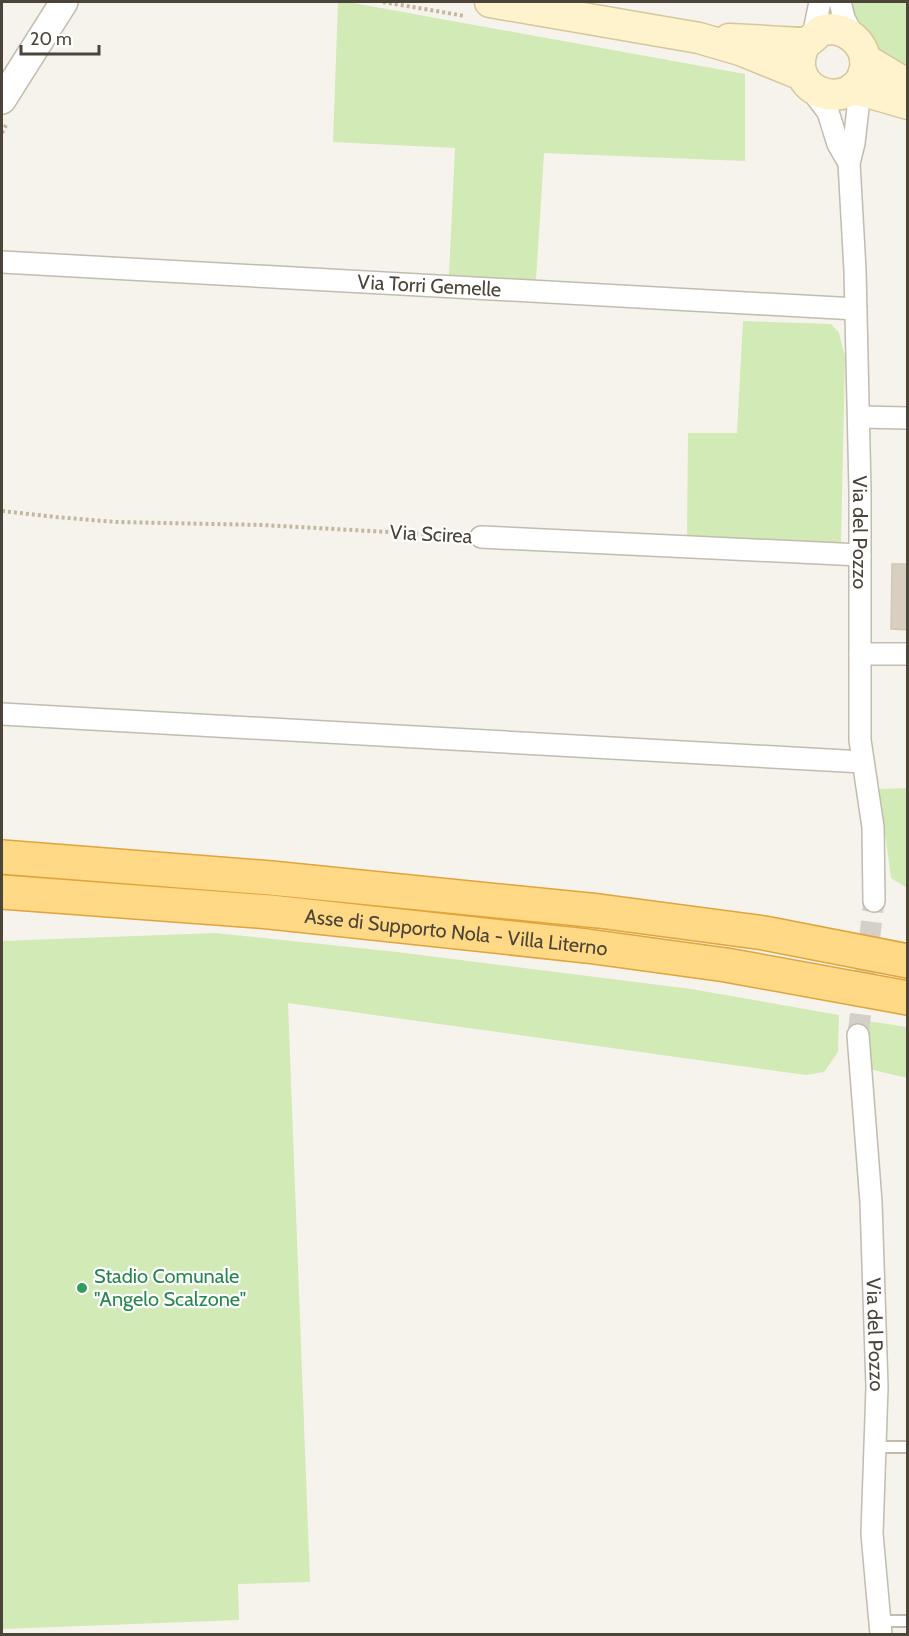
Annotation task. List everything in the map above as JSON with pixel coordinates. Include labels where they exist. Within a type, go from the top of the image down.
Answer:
[{"type":"highway","name":"Asse di Supporto Nola - Villa Literno","points":[[2,857],[271,878],[599,911],[764,933],[908,961]]},
{"type":"highway","name":"Asse di Supporto Nola - Villa Literno","points":[[2,892],[270,912],[587,946],[726,964],[908,998]]},
{"type":"main road","points":[[490,2],[699,38],[740,50],[805,79],[824,94],[844,93],[860,80],[864,69],[860,48]]},
{"type":"main road","points":[[805,79],[799,63],[801,52],[810,39],[823,31],[834,29],[844,32],[860,48],[908,85]]},
{"type":"main road","points":[[699,38],[810,39]]},
{"type":"main road","points":[[853,88],[908,104]]},
{"type":"street","points":[[2,100],[64,2]]},
{"type":"street","points":[[810,39],[819,2]]},
{"type":"street","points":[[840,2],[844,18],[860,48]]},
{"type":"street","points":[[805,79],[828,112],[838,144],[849,163]]},
{"type":"street","points":[[849,163],[858,108],[853,88]]},
{"type":"street","name":"Via del Pozzo","points":[[849,163],[859,417],[860,740],[873,827],[874,901]]},
{"type":"street","name":"Via Torri Gemelle","points":[[2,262],[856,309]]},
{"type":"street","points":[[859,417],[908,418]]},
{"type":"street","name":"Via Scirea","points":[[481,537],[860,555]]},
{"type":"street","points":[[860,654],[908,654]]},
{"type":"street","points":[[2,714],[864,762]]},
{"type":"street","name":"Via del Pozzo","points":[[858,1035],[871,1202],[878,1387],[872,1534],[880,1628]]},
{"type":"lane","points":[[876,1447],[908,1447]]},
{"type":"lane","points":[[880,1628],[908,1621]]},
{"type":"path","name":"Via Scirea","points":[[2,511],[56,518],[117,522],[262,525],[481,537]]},
{"type":"green space","points":[[338,2],[745,74],[745,161],[544,153],[536,280],[449,275],[455,148],[333,142]]},
{"type":"green space","points":[[850,2],[907,2],[907,73],[872,48],[852,14]]},
{"type":"green space","points":[[743,321],[831,324],[839,333],[845,357],[841,544],[687,541],[688,433],[737,433]]},
{"type":"green space","points":[[908,788],[907,888],[891,878],[879,789]]},
{"type":"green space","points":[[215,933],[397,952],[691,989],[839,1015],[838,1052],[824,1072],[806,1075],[288,1003],[310,1582],[238,1584],[239,1620],[2,1629],[2,941]]},
{"type":"green space","points":[[868,1021],[907,1027],[907,1078],[865,1068]]},
{"type":"building","points":[[892,564],[908,564],[908,630],[891,629]]},
{"type":"tunnel","points":[[858,1035],[874,901]]},
{"type":"place","name":"Stadio Comunale \"Angelo Scalzone\"","points":[[82,1288]]}]
